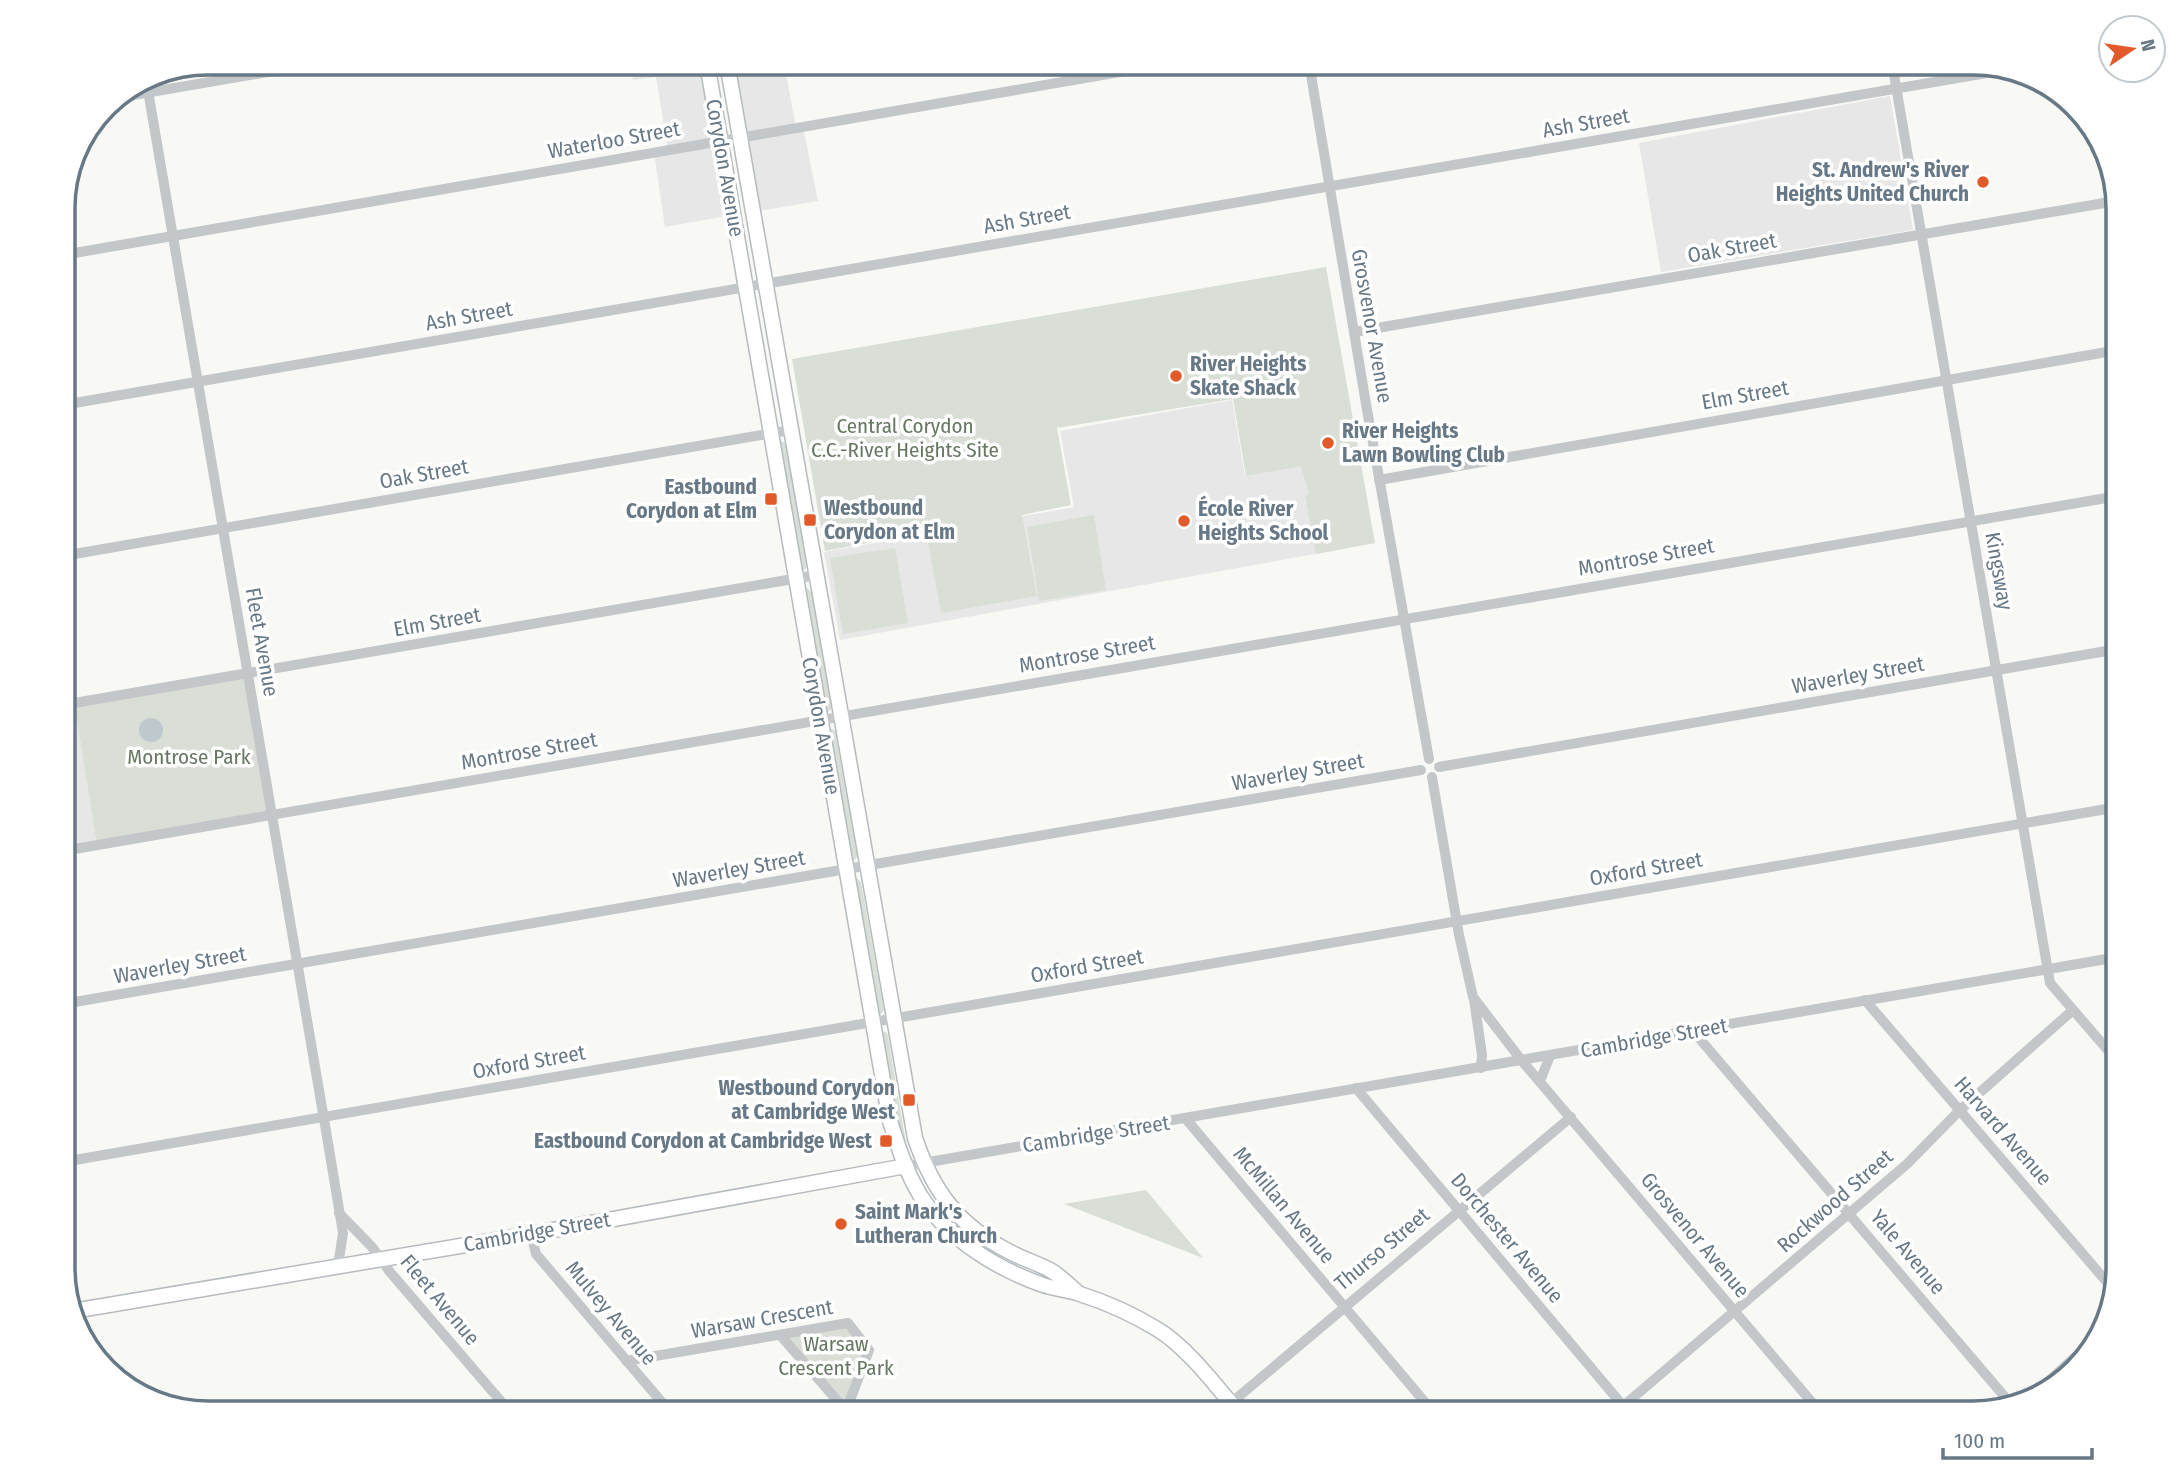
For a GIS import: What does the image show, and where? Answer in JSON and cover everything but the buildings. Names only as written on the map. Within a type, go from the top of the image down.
[{"type":"main road","name":"Corydon Avenue","points":[[709,75],[890,1121],[906,1166],[919,1194],[955,1236],[1001,1267],[1044,1285],[1079,1294],[1159,1330],[1202,1368],[1229,1401]]},
{"type":"main road","name":"Corydon Avenue","points":[[729,75],[911,1122],[923,1164],[947,1203],[967,1224],[1008,1251],[1052,1271],[1079,1294]]},
{"type":"main road","name":"Cambridge Street","points":[[82,1310],[382,1260],[906,1166]]},
{"type":"street","points":[[140,94],[251,75]]},
{"type":"street","name":"Waterloo Street","points":[[76,253],[1103,75]]},
{"type":"street","name":"Grosvenor Avenue","points":[[1311,75],[1429,760]]},
{"type":"street","name":"Kingsway","points":[[1894,75],[2050,983],[2106,1048]]},
{"type":"street","name":"Ash Street","points":[[76,403],[1974,75]]},
{"type":"street","name":"Fleet Avenue","points":[[148,90],[324,1117],[342,1233],[338,1266]]},
{"type":"street","name":"Oak Street","points":[[1354,332],[2106,203]]},
{"type":"street","name":"Elm Street","points":[[1379,480],[2106,352]]},
{"type":"street","name":"Oak Street","points":[[76,554],[790,430]]},
{"type":"street","name":"Montrose Street","points":[[76,849],[2106,498]]},
{"type":"street","name":"Elm Street","points":[[76,703],[816,576]]},
{"type":"street","name":"Waverley Street","points":[[1439,767],[2106,651]]},
{"type":"street","points":[[1429,760],[1437,762],[1439,767],[1437,775],[1432,777],[1424,775],[1421,770],[1422,764],[1429,760]]},
{"type":"street","name":"Waverley Street","points":[[76,1002],[1421,770]]},
{"type":"street","name":"Grosvenor Avenue","points":[[1432,777],[1473,997],[1482,1055],[1481,1068]]},
{"type":"street","name":"Oxford Street","points":[[76,1160],[2106,809]]},
{"type":"street","name":"Cambridge Street","points":[[906,1166],[2106,959]]},
{"type":"street","name":"Grosvenor Avenue","points":[[1473,997],[1522,1061],[1811,1401]]},
{"type":"street","name":"Harvard Avenue","points":[[1865,1000],[2105,1279]]},
{"type":"street","name":"Rockwood Street","points":[[1634,1401],[1907,1164],[1960,1110],[2073,1010]]},
{"type":"street","name":"Yale Avenue","points":[[1693,1031],[2005,1397]]},
{"type":"street","points":[[1540,1081],[1550,1056]]},
{"type":"street","name":"Dorchester Avenue","points":[[1356,1088],[1614,1401]]},
{"type":"street","name":"Thurso Street","points":[[1242,1401],[1344,1306],[1571,1116]]},
{"type":"street","name":"McMillan Avenue","points":[[1186,1119],[1424,1401]]},
{"type":"street","name":"Fleet Avenue","points":[[339,1212],[501,1401]]},
{"type":"street","name":"Mulvey Avenue","points":[[531,1234],[536,1254],[661,1401]]},
{"type":"street","name":"Warsaw Crescent","points":[[626,1361],[848,1323],[869,1350],[851,1401]]},
{"type":"street","points":[[781,1336],[837,1401]]},
{"type":"shaded area","points":[[632,75],[709,75],[733,215],[665,227],[654,153],[668,150],[656,77],[633,80]]},
{"type":"shaded area","points":[[729,75],[786,75],[796,128],[803,127],[818,201],[753,212]]},
{"type":"shaded area","points":[[1890,96],[1913,230],[1661,272],[1639,143]]},
{"type":"shaded area","name":"École River Heights School","points":[[1232,400],[1245,476],[1301,465],[1375,543],[840,640],[824,552],[1074,507],[1060,431]]},
{"type":"shaded area","points":[[76,715],[97,846],[76,849]]},
{"type":"shaded area","points":[[151,718],[162,725],[163,730],[156,741],[151,742],[140,735],[139,730],[146,719]]},
{"type":"green space","name":"Central Corydon C.C.-River Heights Site","points":[[1326,267],[1375,543],[1316,554],[1305,496],[1309,494],[1301,466],[1246,476],[1233,399],[1057,428],[1071,505],[1022,515],[1037,596],[941,613],[926,532],[825,551],[792,359]]},
{"type":"green space","points":[[778,442],[786,444],[807,567],[803,571],[800,570]]},
{"type":"green space","points":[[1094,515],[1106,590],[1039,601],[1027,527]]},
{"type":"green space","points":[[895,548],[908,623],[843,634],[830,558]]},
{"type":"green space","points":[[804,588],[812,593],[832,708],[827,713]]},
{"type":"green space","name":"Montrose Park","points":[[248,674],[272,815],[97,846],[76,703]]},
{"type":"green space","points":[[830,728],[835,731],[858,856],[853,862],[828,730]]},
{"type":"green space","points":[[854,879],[861,882],[884,1010],[880,1015]]},
{"type":"green space","points":[[882,1031],[888,1036],[907,1149],[899,1132],[880,1034]]},
{"type":"green space","points":[[1146,1190],[1203,1258],[1064,1204]]},
{"type":"green space","name":"Warsaw Crescent Park","points":[[848,1323],[869,1350],[850,1401],[837,1401],[781,1336]]},
{"type":"place","name":"St. Andrew's River Heights United Church","points":[[1983,182]]},
{"type":"place","name":"River Heights Skate Shack","points":[[1176,376]]},
{"type":"place","name":"River Heights Lawn Bowling Club","points":[[1328,443]]},
{"type":"place","name":"Eastbound Corydon at Elm","points":[[771,499]]},
{"type":"place","name":"Westbound Corydon at Elm","points":[[810,520]]},
{"type":"place","name":"École River Heights School","points":[[1184,521]]},
{"type":"place","name":"Westbound Corydon at Cambridge West","points":[[909,1100]]},
{"type":"place","name":"Eastbound Corydon at Cambridge West","points":[[886,1141]]},
{"type":"place","name":"Saint Mark's Lutheran Church","points":[[841,1224]]}]
